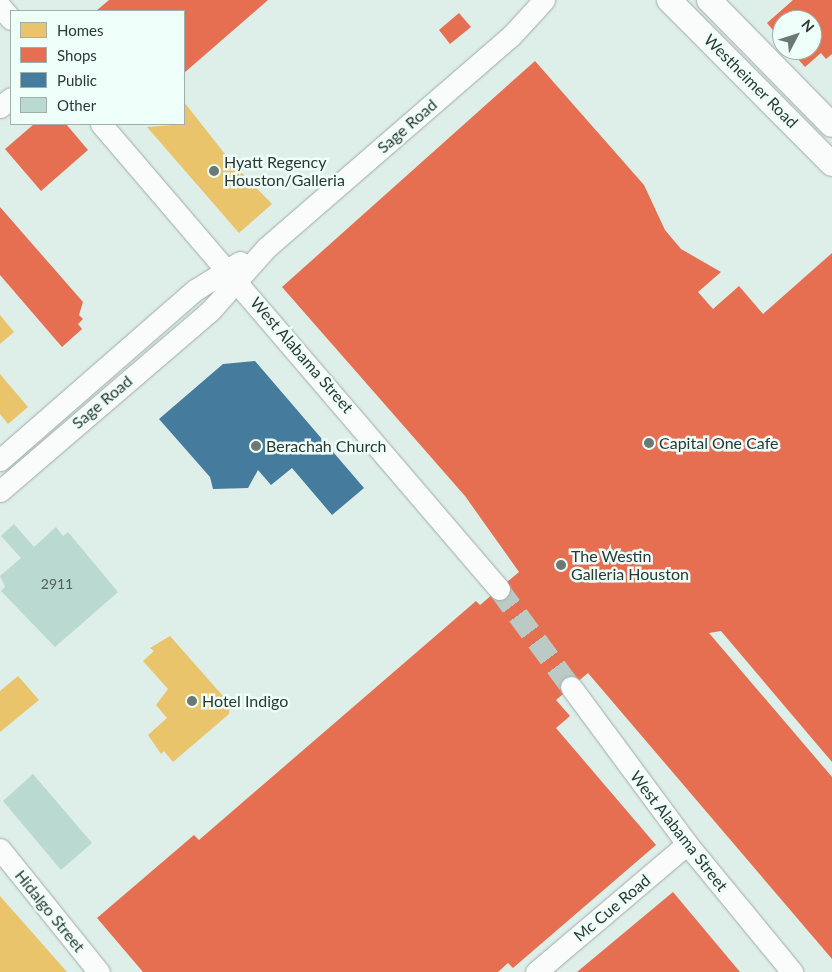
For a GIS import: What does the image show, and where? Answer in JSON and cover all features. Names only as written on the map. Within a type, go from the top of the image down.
[{"type":"main road","name":"Westheimer Road","points":[[669,0],[744,72],[832,164]]},
{"type":"main road","name":"Westheimer Road","points":[[709,0],[832,124]]},
{"type":"main road","points":[[744,72],[789,97],[801,92]]},
{"type":"main road","points":[[792,121],[808,122],[832,142]]},
{"type":"street","name":"Sage Road","points":[[0,460],[196,290],[233,274],[266,248],[511,36],[544,0]]},
{"type":"street","points":[[0,6],[10,18]]},
{"type":"street","points":[[0,108],[10,99]]},
{"type":"street","name":"West Alabama Street","points":[[102,125],[233,274],[499,589]]},
{"type":"street","name":"Sage Road","points":[[0,491],[92,410],[211,310],[233,274]]},
{"type":"street","points":[[79,391],[92,410]]},
{"type":"street","name":"West Alabama Street","points":[[572,687],[687,844],[792,972]]},
{"type":"street","name":"Mc Cue Road","points":[[536,972],[687,844]]},
{"type":"street","name":"Hidalgo Street","points":[[0,850],[99,972]]},
{"type":"building: Homes","name":"Hyatt Regency Houston/Galleria","points":[[185,103],[232,163],[272,204],[239,233],[147,127],[185,125]]},
{"type":"building: Homes","points":[[0,315],[14,332],[0,344]]},
{"type":"building: Homes","points":[[0,374],[28,407],[8,424],[0,414]]},
{"type":"building: Homes","name":"Hotel Indigo","points":[[170,636],[230,704],[229,714],[173,762],[164,751],[161,754],[148,735],[167,718],[156,705],[168,689],[143,661],[154,651],[150,648]]},
{"type":"building: Homes","points":[[18,676],[39,700],[0,732],[0,691]]},
{"type":"building: Homes","points":[[0,896],[67,972],[0,972]]},
{"type":"building: Shops","points":[[109,0],[268,0],[185,72],[185,10],[97,10]]},
{"type":"building: Shops","points":[[793,0],[832,0],[832,54],[826,59],[822,54],[822,10],[782,10]]},
{"type":"building: Shops","points":[[459,13],[471,27],[450,44],[439,30]]},
{"type":"building: Shops","points":[[772,19],[772,29],[767,23]]},
{"type":"building: Shops","points":[[799,60],[813,60],[805,67]]},
{"type":"building: Shops","points":[[535,61],[644,185],[665,230],[681,249],[721,272],[698,292],[713,309],[739,286],[763,314],[832,253],[832,762],[721,631],[709,633],[832,777],[832,959],[588,673],[556,700],[570,716],[556,728],[656,845],[513,968],[508,963],[498,972],[143,972],[97,918],[194,835],[199,840],[476,601],[480,605],[519,572],[465,496],[282,287]]},
{"type":"building: Shops","points":[[33,125],[67,125],[88,150],[41,191],[5,149]]},
{"type":"building: Shops","points":[[0,207],[83,302],[79,315],[83,319],[78,324],[82,329],[62,347],[0,275]]},
{"type":"building: Shops","points":[[673,892],[740,972],[577,972]]},
{"type":"building: Public","name":"Berachah Church","points":[[255,361],[364,488],[332,515],[292,468],[271,485],[258,470],[248,488],[213,489],[210,477],[159,419],[223,364]]},
{"type":"building: Other","points":[[14,524],[34,547],[56,527],[63,536],[68,532],[118,592],[55,647],[1,591],[5,587],[0,576],[21,558],[1,536]]},
{"type":"building: Other","points":[[33,774],[92,843],[61,870],[3,801]]},
{"type":"tunnel","points":[[499,589],[571,687]]},
{"type":"place","name":"Hyatt Regency Houston/Galleria","points":[[214,171]]},
{"type":"place","name":"Capital One Cafe","points":[[649,443]]},
{"type":"place","name":"Berachah Church","points":[[256,446]]},
{"type":"place","name":"The Westin Galleria Houston","points":[[561,565]]},
{"type":"place","name":"Hotel Indigo","points":[[192,701]]}]
